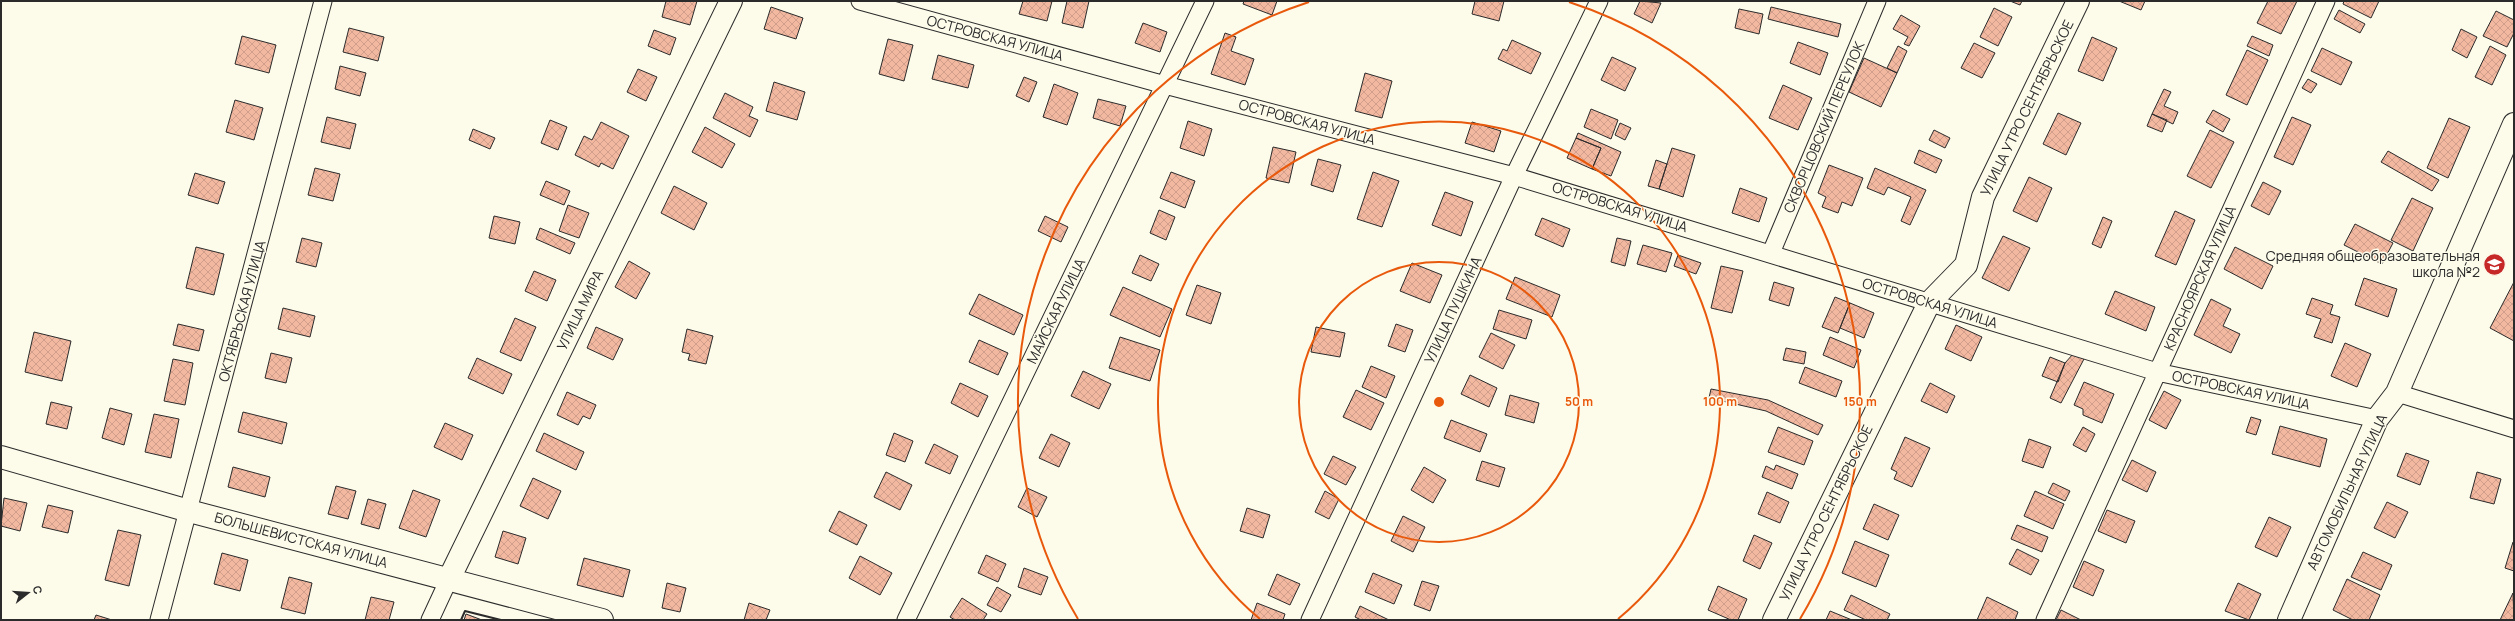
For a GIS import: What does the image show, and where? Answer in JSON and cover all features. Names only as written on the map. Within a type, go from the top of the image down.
[{"type":"street","name":"ОКТЯБРЬСКАЯ УЛИЦА","points":[[160,620],[323,1]]},
{"type":"street","name":"УЛИЦА МИРА","points":[[430,620],[730,1]]},
{"type":"street","name":"ОСТРОВСКАЯ УЛИЦА","points":[[860,1],[1165,85],[1514,176],[1771,253],[1928,303],[2157,372],[2377,419]]},
{"type":"street","name":"МАЙСКАЯ УЛИЦА","points":[[906,620],[1205,1]]},
{"type":"street","name":"УЛИЦА ПУШКИНА","points":[[1310,620],[1514,176],[1600,1]]},
{"type":"street","name":"СКВОРЦОВСКИЙ ПЕРЕУЛОК","points":[[1771,253],[1877,1]]},
{"type":"street","name":"УЛИЦА УТРО СЕНТЯБРЬСКОЕ","points":[[1774,620],[1928,303],[1966,265],[1983,197],[2078,1]]},
{"type":"street","name":"КРАСНОЯРСКАЯ УЛИЦА","points":[[2045,620],[2326,1]]},
{"type":"street","name":"АВТОМОБИЛЬНАЯ УЛИЦА","points":[[2289,620],[2377,419],[2397,393],[2514,124]]},
{"type":"street","points":[[2397,393],[2514,429]]},
{"type":"street","name":"БОЛЬШЕВИСТСКАЯ УЛИЦА","points":[[1,457],[189,511],[602,620]]},
{"type":"building","points":[[666,1],[697,1],[690,25],[662,17]]},
{"type":"building","points":[[1023,1],[1052,1],[1047,21],[1019,14]]},
{"type":"building","points":[[1067,1],[1089,1],[1083,28],[1062,23]]},
{"type":"building","points":[[1244,1],[1277,1],[1272,15],[1243,4]]},
{"type":"building","points":[[1475,1],[1504,1],[1499,21],[1472,14]]},
{"type":"building","points":[[1640,1],[1661,3],[1652,23],[1634,14]]},
{"type":"building","points":[[2010,1],[2022,1],[2020,5]]},
{"type":"building","points":[[2119,1],[2145,1],[2141,10]]},
{"type":"building","points":[[2268,1],[2297,1],[2281,34],[2257,23]]},
{"type":"building","points":[[2344,1],[2379,1],[2371,18],[2343,4]]},
{"type":"building","points":[[771,7],[803,18],[796,39],[764,29]]},
{"type":"building","points":[[1771,7],[1841,24],[1838,37],[1768,19]]},
{"type":"building","points":[[1994,8],[2012,17],[1998,46],[1980,37]]},
{"type":"building","points":[[1739,9],[1763,14],[1759,34],[1735,28]]},
{"type":"building","points":[[2339,10],[2365,24],[2360,33],[2334,19]]},
{"type":"building","points":[[2496,11],[2514,20],[2514,33],[2507,47],[2483,36]]},
{"type":"building","points":[[1901,15],[1920,26],[1909,46],[1904,44],[1908,37],[1893,29]]},
{"type":"building","points":[[1143,23],[1167,32],[1160,52],[1135,43]]},
{"type":"building","points":[[349,28],[384,37],[378,61],[343,52]]},
{"type":"building","points":[[2461,29],[2477,37],[2467,58],[2452,50]]},
{"type":"building","points":[[654,30],[676,38],[670,55],[648,46]]},
{"type":"building","points":[[1225,33],[1236,37],[1231,51],[1254,59],[1245,85],[1211,74]]},
{"type":"building","points":[[242,36],[276,45],[269,73],[235,64]]},
{"type":"building","points":[[2252,36],[2273,45],[2269,56],[2247,46]]},
{"type":"building","points":[[2092,37],[2117,48],[2103,81],[2078,71]]},
{"type":"building","points":[[888,39],[913,45],[904,81],[879,74]]},
{"type":"building","points":[[1512,40],[1541,53],[1531,74],[1498,59],[1503,49],[1507,51]]},
{"type":"building","points":[[1798,42],[1828,53],[1820,75],[1790,63]]},
{"type":"building","points":[[1974,43],[1995,53],[1982,78],[1961,68]]},
{"type":"building","points":[[1898,46],[1907,51],[1897,73],[1887,68]]},
{"type":"building","points":[[2490,46],[2506,55],[2492,85],[2475,77]]},
{"type":"building","points":[[2322,48],[2352,62],[2341,85],[2311,71]]},
{"type":"building","points":[[2247,50],[2268,60],[2247,105],[2226,95]]},
{"type":"building","points":[[938,55],[974,65],[968,88],[932,79]]},
{"type":"building","points":[[1612,57],[1636,68],[1625,91],[1601,80]]},
{"type":"building","points":[[1864,58],[1897,73],[1881,107],[1849,92]]},
{"type":"building","points":[[340,66],[366,73],[360,96],[335,89]]},
{"type":"building","points":[[638,69],[657,77],[646,101],[627,92]]},
{"type":"building","points":[[1365,73],[1392,81],[1382,118],[1355,111]]},
{"type":"building","points":[[1024,77],[1037,82],[1029,102],[1016,96]]},
{"type":"building","points":[[2308,79],[2317,84],[2311,93],[2302,88]]},
{"type":"building","points":[[774,82],[805,92],[797,120],[766,111]]},
{"type":"building","points":[[1054,84],[1078,93],[1067,125],[1043,117]]},
{"type":"building","points":[[1783,85],[1812,98],[1798,130],[1769,118]]},
{"type":"building","points":[[2164,89],[2171,92],[2164,106],[2178,112],[2173,124],[2152,114]]},
{"type":"building","points":[[725,93],[753,107],[749,116],[758,120],[750,137],[713,118]]},
{"type":"building","points":[[1098,99],[1126,106],[1120,126],[1093,118]]},
{"type":"building","points":[[235,100],[263,108],[254,140],[226,132]]},
{"type":"building","points":[[1591,109],[1618,120],[1611,139],[1584,127]]},
{"type":"building","points":[[2213,110],[2230,119],[2223,132],[2206,122]]},
{"type":"building","points":[[2058,113],[2081,123],[2066,155],[2043,144]]},
{"type":"building","points":[[2152,114],[2167,120],[2162,132],[2147,126]]},
{"type":"building","points":[[327,117],[356,124],[350,149],[321,142]]},
{"type":"building","points":[[2292,117],[2311,125],[2293,165],[2274,157]]},
{"type":"building","points":[[2449,118],[2470,127],[2448,178],[2427,168]]},
{"type":"building","points":[[550,120],[567,127],[558,150],[541,143]]},
{"type":"building","points":[[1188,121],[1212,129],[1204,156],[1180,148]]},
{"type":"building","points":[[601,122],[629,136],[613,169],[601,163],[599,167],[575,155],[584,136],[592,140]]},
{"type":"building","points":[[1472,122],[1501,131],[1494,152],[1465,143]]},
{"type":"building","points":[[1620,123],[1631,128],[1625,140],[1615,135]]},
{"type":"building","points":[[705,127],[735,144],[722,168],[692,152]]},
{"type":"building","points":[[473,129],[495,138],[490,149],[469,140]]},
{"type":"building","points":[[1934,130],[1950,138],[1945,148],[1929,140]]},
{"type":"building","points":[[2210,130],[2234,142],[2211,188],[2187,176]]},
{"type":"building","points":[[1578,133],[1621,152],[1611,176],[1592,169],[1601,148],[1576,138]]},
{"type":"building","points":[[1576,138],[1601,148],[1592,169],[1567,158]]},
{"type":"building","points":[[1273,147],[1296,152],[1289,183],[1266,178]]},
{"type":"building","points":[[1672,148],[1695,155],[1683,197],[1659,189]]},
{"type":"building","points":[[1919,150],[1942,160],[1936,173],[1914,163]]},
{"type":"building","points":[[2388,151],[2439,180],[2432,191],[2381,162]]},
{"type":"building","points":[[1318,159],[1341,165],[1333,192],[1311,185]]},
{"type":"building","points":[[1656,160],[1667,164],[1659,189],[1648,186]]},
{"type":"building","points":[[1829,165],[1863,178],[1852,206],[1842,202],[1838,213],[1822,207],[1826,197],[1818,193]]},
{"type":"building","points":[[315,168],[340,174],[333,201],[308,195]]},
{"type":"building","points":[[1875,168],[1926,190],[1910,225],[1901,221],[1911,197],[1888,187],[1884,195],[1867,188]]},
{"type":"building","points":[[1171,172],[1195,181],[1185,208],[1160,198]]},
{"type":"building","points":[[1373,172],[1399,181],[1382,227],[1357,219]]},
{"type":"building","points":[[195,173],[225,182],[218,204],[188,195]]},
{"type":"building","points":[[2029,177],[2052,188],[2037,222],[2013,211]]},
{"type":"building","points":[[546,181],[570,191],[564,205],[540,195]]},
{"type":"building","points":[[2263,182],[2281,191],[2269,215],[2251,206]]},
{"type":"building","points":[[674,186],[707,203],[694,230],[661,213]]},
{"type":"building","points":[[1740,188],[1767,198],[1759,222],[1732,213]]},
{"type":"building","points":[[1445,192],[1473,202],[1461,236],[1432,225]]},
{"type":"building","points":[[2412,198],[2433,208],[2413,251],[2391,240]]},
{"type":"building","points":[[568,205],[589,213],[579,238],[559,231]]},
{"type":"building","points":[[1159,210],[1175,217],[1166,240],[1150,233]]},
{"type":"building","points":[[2175,211],[2195,220],[2176,265],[2155,256]]},
{"type":"building","points":[[494,216],[520,222],[515,244],[489,238]]},
{"type":"building","points":[[1045,216],[1068,227],[1061,242],[1038,231]]},
{"type":"building","points":[[2103,217],[2112,221],[2101,248],[2092,244]]},
{"type":"building","points":[[1542,218],[1570,229],[1563,247],[1535,235]]},
{"type":"building","points":[[2355,224],[2393,243],[2382,264],[2344,245]]},
{"type":"building","points":[[540,228],[575,243],[570,254],[536,239]]},
{"type":"building","points":[[2003,236],[2030,248],[2009,291],[1982,278]]},
{"type":"building","points":[[302,238],[322,243],[316,267],[296,262]]},
{"type":"building","points":[[1617,238],[1631,241],[1625,266],[1611,262]]},
{"type":"building","points":[[1643,245],[1672,253],[1666,272],[1637,264]]},
{"type":"building","points":[[196,247],[224,254],[214,295],[186,288]]},
{"type":"building","points":[[2235,247],[2273,266],[2262,289],[2224,269]]},
{"type":"building","points":[[1140,255],[1159,264],[1151,281],[1132,273]]},
{"type":"building","points":[[1678,255],[1701,263],[1696,274],[1674,266]]},
{"type":"building","points":[[629,261],[650,273],[636,299],[615,287]]},
{"type":"building","points":[[1412,263],[1442,275],[1430,303],[1400,291]]},
{"type":"building","points":[[1721,266],[1743,271],[1732,313],[1711,308]]},
{"type":"building","points":[[534,271],[556,280],[547,301],[525,291]]},
{"type":"building","points":[[1515,277],[1560,295],[1552,317],[1506,299]]},
{"type":"building","points":[[2364,278],[2397,289],[2388,317],[2355,305]]},
{"type":"building","points":[[1774,282],[1794,288],[1789,306],[1769,300]]},
{"type":"building","points":[[2514,282],[2514,341],[2490,328]]},
{"type":"building","points":[[1197,285],[1221,293],[1211,324],[1186,315]]},
{"type":"building","points":[[1123,287],[1172,309],[1160,337],[1110,315]]},
{"type":"building","points":[[2115,291],[2155,307],[2146,331],[2105,314]]},
{"type":"building","points":[[979,294],[1023,315],[1014,335],[969,314]]},
{"type":"building","points":[[1835,297],[1850,303],[1838,333],[1822,327]]},
{"type":"building","points":[[2312,298],[2333,305],[2330,314],[2340,317],[2332,343],[2314,337],[2321,319],[2306,314]]},
{"type":"building","points":[[2211,299],[2231,309],[2223,326],[2240,334],[2231,353],[2194,335]]},
{"type":"building","points":[[1850,303],[1874,313],[1864,338],[1840,328]]},
{"type":"building","points":[[283,308],[315,316],[310,337],[278,329]]},
{"type":"building","points":[[1499,310],[1532,320],[1526,339],[1493,329]]},
{"type":"building","points":[[515,318],[536,327],[521,361],[500,352]]},
{"type":"building","points":[[178,324],[204,330],[199,351],[173,345]]},
{"type":"building","points":[[1396,324],[1413,330],[1405,352],[1388,346]]},
{"type":"building","points":[[1956,325],[1982,337],[1971,361],[1945,349]]},
{"type":"building","points":[[596,327],[623,339],[613,360],[587,348]]},
{"type":"building","points":[[1316,327],[1345,333],[1340,357],[1311,352]]},
{"type":"building","points":[[687,329],[713,336],[706,364],[688,360],[690,354],[682,352]]},
{"type":"building","points":[[34,332],[71,341],[62,381],[25,372]]},
{"type":"building","points":[[1491,333],[1515,345],[1503,369],[1479,357]]},
{"type":"building","points":[[1120,337],[1160,350],[1150,381],[1109,368]]},
{"type":"building","points":[[1830,337],[1861,350],[1854,368],[1823,355]]},
{"type":"building","points":[[979,340],[1008,353],[998,375],[969,362]]},
{"type":"building","points":[[2345,343],[2371,354],[2357,387],[2331,376]]},
{"type":"building","points":[[1786,348],[1806,352],[1804,364],[1783,360]]},
{"type":"building","points":[[271,353],[292,358],[286,383],[265,378]]},
{"type":"building","points":[[2073,354],[2084,359],[2061,403],[2050,398],[2065,363]]},
{"type":"building","points":[[2050,357],[2065,363],[2058,382],[2042,376]]},
{"type":"building","points":[[477,358],[512,374],[503,394],[468,378]]},
{"type":"building","points":[[173,359],[193,363],[185,405],[164,401]]},
{"type":"building","points":[[1371,366],[1395,376],[1386,398],[1362,387]]},
{"type":"building","points":[[1805,367],[1842,381],[1836,397],[1799,383]]},
{"type":"building","points":[[1083,371],[1111,384],[1099,409],[1071,396]]},
{"type":"building","points":[[1470,375],[1497,388],[1489,407],[1461,394]]},
{"type":"building","points":[[2084,382],[2114,394],[2102,423],[2083,415],[2083,409],[2074,405]]},
{"type":"building","points":[[960,383],[988,396],[978,417],[951,403]]},
{"type":"building","points":[[1930,383],[1955,396],[1947,413],[1921,401]]},
{"type":"building","points":[[1711,389],[1768,400],[1823,425],[1818,435],[1766,411],[1709,398]]},
{"type":"building","points":[[1356,390],[1384,403],[1371,430],[1343,417]]},
{"type":"building","points":[[2164,391],[2181,400],[2166,429],[2149,420]]},
{"type":"building","points":[[567,392],[596,405],[590,419],[583,416],[578,425],[557,415]]},
{"type":"building","points":[[1510,395],[1539,403],[1534,423],[1505,415]]},
{"type":"building","points":[[51,402],[72,407],[67,429],[46,424]]},
{"type":"building","points":[[110,408],[132,414],[124,445],[102,438]]},
{"type":"building","points":[[243,412],[287,423],[282,444],[238,432]]},
{"type":"building","points":[[154,414],[179,419],[171,458],[145,452]]},
{"type":"building","points":[[2251,417],[2261,420],[2256,435],[2246,432]]},
{"type":"building","points":[[1451,420],[1487,434],[1480,452],[1444,438]]},
{"type":"building","points":[[445,423],[473,435],[462,460],[434,447]]},
{"type":"building","points":[[2280,426],[2327,439],[2320,467],[2272,454]]},
{"type":"building","points":[[1778,427],[1813,441],[1804,465],[1768,452]]},
{"type":"building","points":[[2083,427],[2095,434],[2086,452],[2073,445]]},
{"type":"building","points":[[544,433],[584,452],[576,470],[536,451]]},
{"type":"building","points":[[894,433],[913,441],[905,462],[886,455]]},
{"type":"building","points":[[1051,434],[1070,443],[1059,467],[1039,458]]},
{"type":"building","points":[[1905,437],[1930,448],[1912,487],[1894,479],[1897,472],[1891,469]]},
{"type":"building","points":[[2029,439],[2051,447],[2043,468],[2022,461]]},
{"type":"building","points":[[934,444],[958,456],[950,474],[925,463]]},
{"type":"building","points":[[2406,453],[2429,461],[2420,485],[2397,476]]},
{"type":"building","points":[[1333,456],[1356,467],[1346,485],[1324,474]]},
{"type":"building","points":[[2132,460],[2156,472],[2147,492],[2122,480]]},
{"type":"building","points":[[1482,461],[1505,468],[1499,487],[1476,480]]},
{"type":"building","points":[[1776,465],[1798,474],[1792,489],[1762,477],[1766,466],[1774,470]]},
{"type":"building","points":[[233,467],[270,477],[265,497],[228,487]]},
{"type":"building","points":[[1424,467],[1446,480],[1433,503],[1411,490]]},
{"type":"building","points":[[886,472],[912,485],[900,510],[874,497]]},
{"type":"building","points":[[2477,472],[2501,479],[2494,504],[2470,498]]},
{"type":"building","points":[[533,478],[561,491],[548,519],[520,506]]},
{"type":"building","points":[[2053,483],[2070,491],[2065,501],[2048,493]]},
{"type":"building","points":[[336,486],[356,491],[348,519],[328,514]]},
{"type":"building","points":[[1027,488],[1047,497],[1037,517],[1018,507]]},
{"type":"building","points":[[413,490],[440,500],[426,537],[399,528]]},
{"type":"building","points":[[1325,491],[1339,499],[1329,519],[1315,512]]},
{"type":"building","points":[[2035,491],[2064,504],[2053,529],[2024,516]]},
{"type":"building","points":[[1767,492],[1789,502],[1780,523],[1758,514]]},
{"type":"building","points":[[4,498],[27,503],[20,531],[1,526]]},
{"type":"building","points":[[368,499],[386,504],[379,529],[361,524]]},
{"type":"building","points":[[2387,502],[2408,512],[2395,538],[2374,528]]},
{"type":"building","points":[[1874,504],[1899,515],[1888,540],[1863,529]]},
{"type":"building","points":[[48,505],[73,511],[68,533],[42,527]]},
{"type":"building","points":[[1247,508],[1270,515],[1263,538],[1240,531]]},
{"type":"building","points":[[2107,510],[2135,521],[2126,543],[2098,531]]},
{"type":"building","points":[[839,511],[867,525],[857,545],[829,531]]},
{"type":"building","points":[[1403,516],[1425,527],[1413,552],[1391,541]]},
{"type":"building","points":[[2269,517],[2291,527],[2277,557],[2255,547]]},
{"type":"building","points":[[2017,525],[2048,537],[2042,552],[2011,539]]},
{"type":"building","points":[[118,530],[141,535],[129,586],[105,580]]},
{"type":"building","points":[[503,531],[526,538],[518,564],[495,557]]},
{"type":"building","points":[[1754,535],[1772,543],[1760,569],[1743,561]]},
{"type":"building","points":[[1855,541],[1889,555],[1876,587],[1842,573]]},
{"type":"building","points":[[2514,542],[2514,571],[2505,568]]},
{"type":"building","points":[[2017,549],[2039,560],[2031,575],[2009,564]]},
{"type":"building","points":[[2363,552],[2392,565],[2381,590],[2351,577]]},
{"type":"building","points":[[222,553],[248,560],[240,591],[214,584]]},
{"type":"building","points":[[986,555],[1006,564],[998,582],[978,573]]},
{"type":"building","points":[[860,556],[892,573],[880,595],[849,578]]},
{"type":"building","points":[[584,558],[630,570],[623,597],[577,585]]},
{"type":"building","points":[[2084,561],[2104,570],[2093,596],[2073,587]]},
{"type":"building","points":[[1024,568],[1048,577],[1041,595],[1018,587]]},
{"type":"building","points":[[1373,573],[1402,585],[1394,604],[1365,592]]},
{"type":"building","points":[[1277,574],[1300,584],[1290,605],[1268,595]]},
{"type":"building","points":[[289,577],[312,583],[305,614],[281,608]]},
{"type":"building","points":[[2347,579],[2380,595],[2369,620],[2353,620],[2333,610]]},
{"type":"building","points":[[1422,581],[1439,586],[1430,611],[1414,605]]},
{"type":"building","points":[[667,583],[686,588],[680,612],[662,608]]},
{"type":"building","points":[[2238,583],[2261,594],[2249,620],[2225,611]]},
{"type":"building","points":[[1718,586],[1747,599],[1738,620],[1731,620],[1708,610]]},
{"type":"building","points":[[997,587],[1011,595],[1001,612],[987,605]]},
{"type":"building","points":[[2513,593],[2514,620],[2500,620]]},
{"type":"building","points":[[1851,595],[1890,614],[1887,620],[1866,620],[1844,610]]},
{"type":"building","points":[[371,597],[394,602],[389,620],[365,620]]},
{"type":"building","points":[[1987,597],[2018,612],[2015,620],[1977,620]]},
{"type":"building","points":[[962,598],[987,614],[983,620],[955,620],[950,617]]},
{"type":"building","points":[[749,603],[770,610],[766,620],[744,620]]},
{"type":"building","points":[[1257,603],[1285,614],[1283,620],[1251,620]]},
{"type":"building","points":[[1360,606],[1389,620],[1361,620],[1355,617]]},
{"type":"building","points":[[2061,610],[2081,620],[2056,620]]},
{"type":"building","points":[[1830,611],[1852,620],[1826,620]]},
{"type":"building","points":[[466,614],[482,620],[464,620]]},
{"type":"building","points":[[96,615],[112,620],[94,620]]},
{"type":"wall","points":[[461,620],[465,611],[501,620]]},
{"type":"place","name":"Средняя общеобразовательная школа №2","points":[[2495,264]]}]
